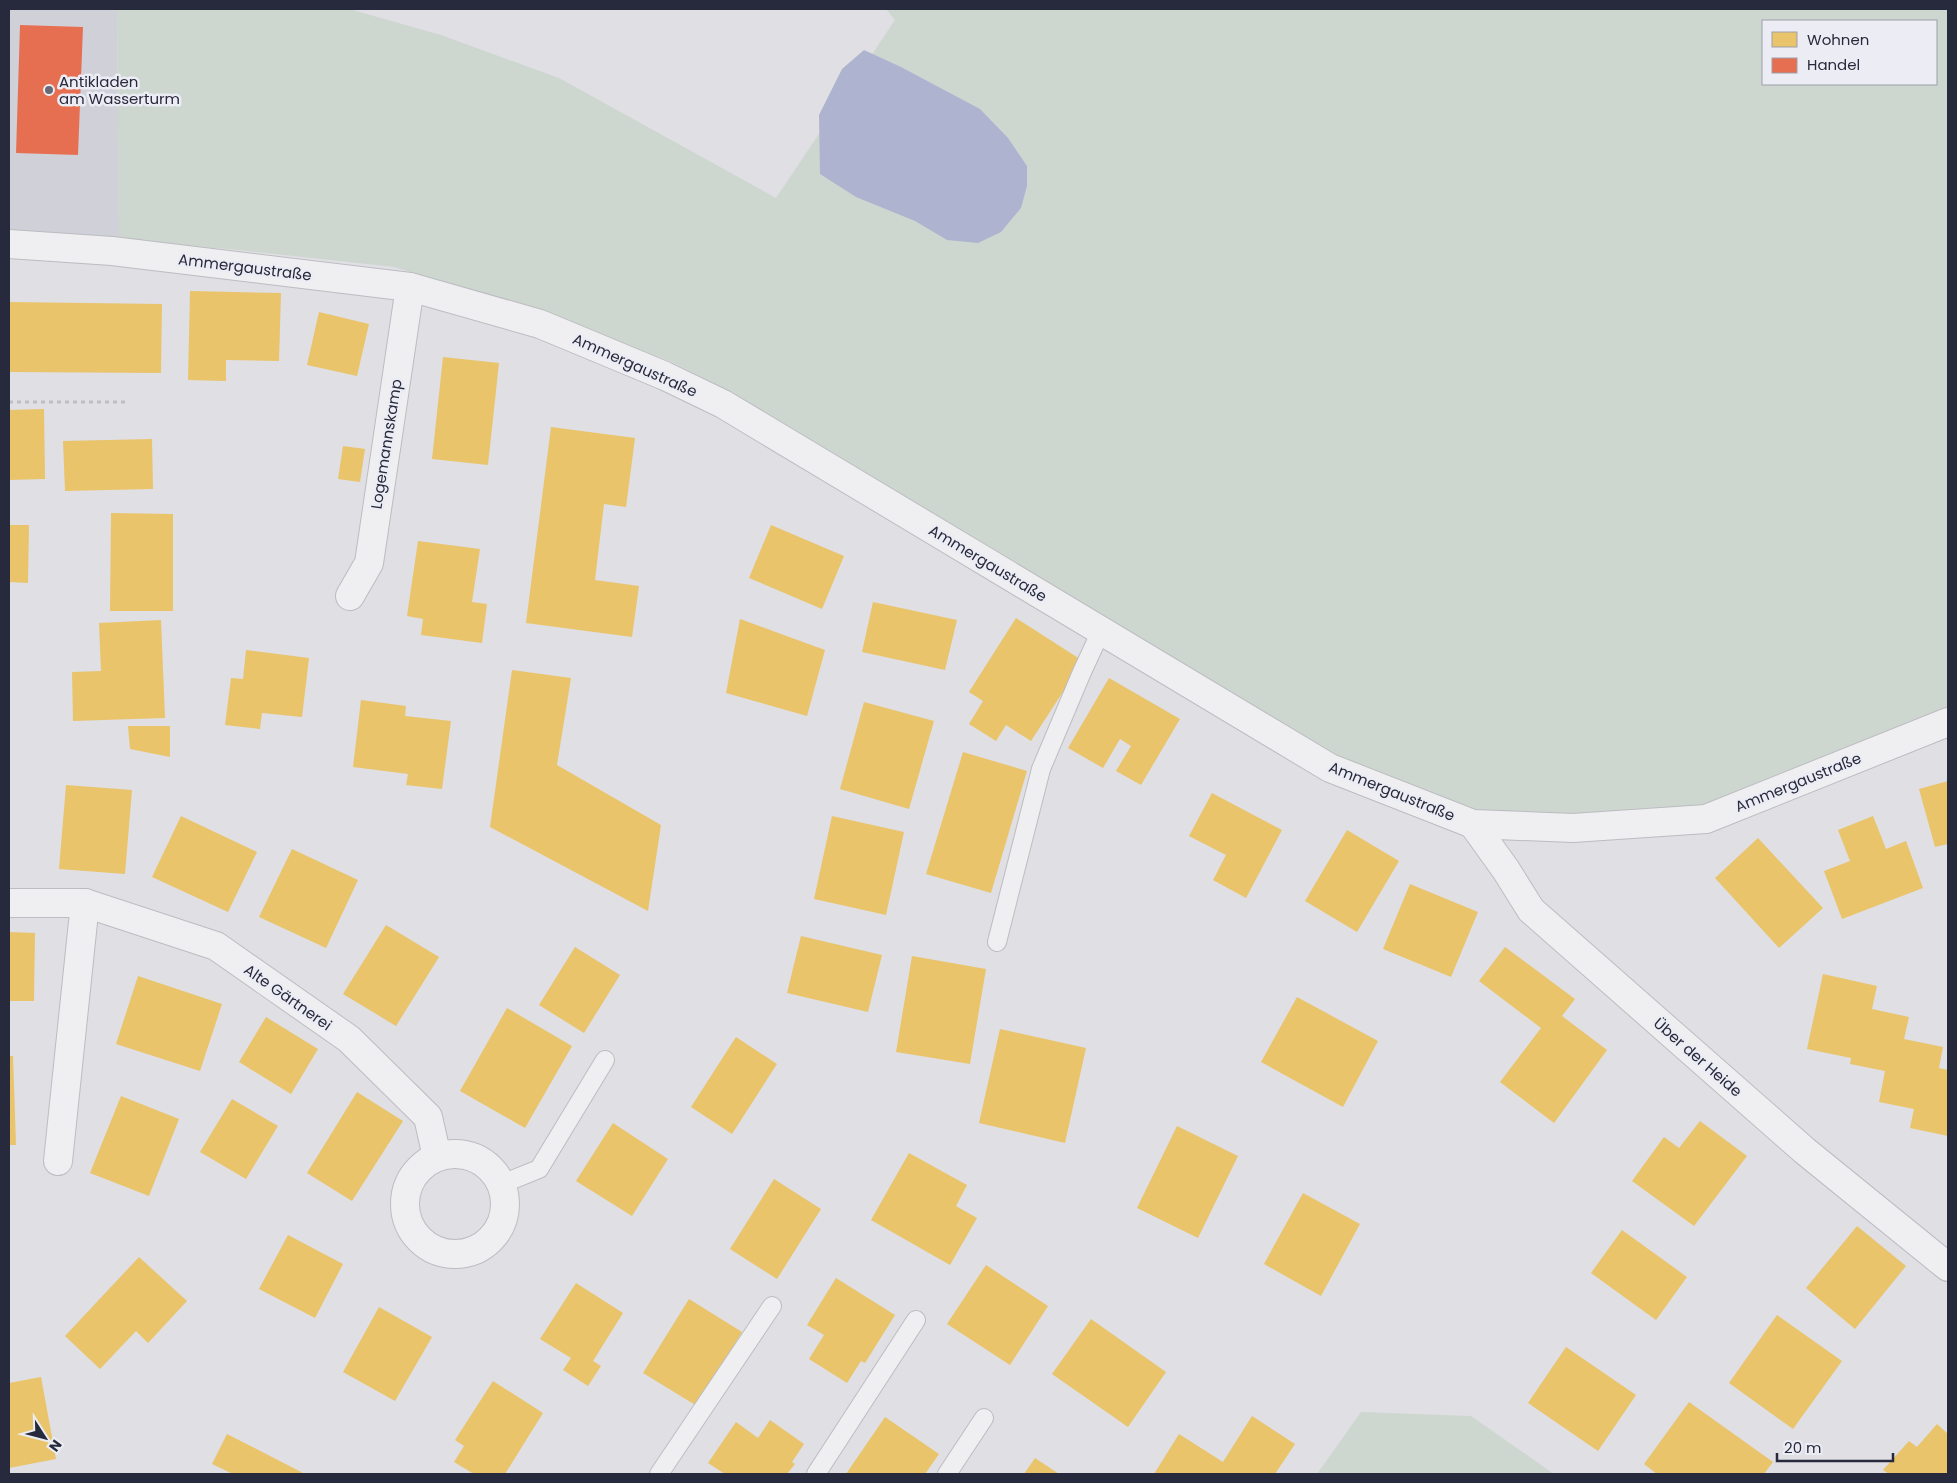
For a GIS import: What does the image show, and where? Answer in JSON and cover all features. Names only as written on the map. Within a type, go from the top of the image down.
[{"type":"street","name":"Ammergaustraße","points":[[9,244],[112,251],[410,287],[540,324],[665,376],[714,400],[1330,768],[1473,824],[1573,828],[1706,819],[1948,722]]},
{"type":"street","name":"Logemannskamp","points":[[350,596],[369,564],[410,287]]},
{"type":"street","name":"Über der Heide","points":[[1473,824],[1506,870],[1530,910],[1805,1150],[1948,1267]]},
{"type":"street","name":"Alte Gärtnerei","points":[[9,903],[85,903],[216,946],[348,1040],[428,1117],[438,1157]]},
{"type":"street","points":[[58,1162],[85,903]]},
{"type":"street","points":[[454,1153],[471,1156],[489,1166],[502,1184],[506,1206],[502,1224],[490,1241],[475,1251],[452,1255],[428,1247],[413,1232],[406,1216],[406,1194],[412,1177],[424,1164],[438,1157],[454,1153]]},
{"type":"lane","points":[[997,942],[1041,769],[1101,631]]},
{"type":"lane","points":[[502,1184],[539,1168],[606,1060]]},
{"type":"lane","points":[[659,1474],[772,1306]]},
{"type":"lane","points":[[816,1474],[916,1320]]},
{"type":"lane","points":[[947,1474],[984,1418]]},
{"type":"path","points":[[9,402],[127,402]]},
{"type":"shaded area","points":[[9,9],[117,9],[119,242],[9,233]]},
{"type":"shaded area","points":[[117,9],[349,9],[441,35],[559,78],[776,198],[895,20],[886,9],[1948,9],[1948,709],[1703,807],[1566,817],[1473,811],[1335,759],[731,392],[672,362],[547,314],[394,267],[229,249],[119,242]]},
{"type":"shaded area","points":[[1361,1412],[1471,1416],[1554,1474],[1317,1474]]},
{"type":"water","points":[[864,50],[901,67],[980,109],[1008,138],[1027,166],[1027,186],[1021,208],[1001,232],[978,243],[947,240],[915,221],[856,197],[820,174],[819,115],[842,69]]},
{"type":"building: Wohnen","points":[[190,291],[281,293],[279,361],[226,360],[226,381],[188,380]]},
{"type":"building: Wohnen","points":[[9,302],[162,304],[161,373],[9,372]]},
{"type":"building: Wohnen","points":[[319,312],[369,324],[357,376],[307,365]]},
{"type":"building: Wohnen","points":[[443,357],[499,363],[488,465],[432,459]]},
{"type":"building: Wohnen","points":[[44,409],[45,479],[9,480],[9,410]]},
{"type":"building: Wohnen","points":[[551,427],[635,438],[626,507],[604,504],[595,580],[639,586],[632,637],[526,623]]},
{"type":"building: Wohnen","points":[[152,439],[153,489],[65,491],[63,441]]},
{"type":"building: Wohnen","points":[[343,446],[365,449],[360,482],[338,479]]},
{"type":"building: Wohnen","points":[[111,513],[173,514],[173,611],[110,611]]},
{"type":"building: Wohnen","points":[[9,525],[29,525],[28,583],[9,582]]},
{"type":"building: Wohnen","points":[[771,525],[844,556],[822,609],[749,578]]},
{"type":"building: Wohnen","points":[[418,541],[480,549],[472,602],[487,604],[482,643],[421,635],[423,619],[407,616]]},
{"type":"building: Wohnen","points":[[873,602],[957,620],[945,670],[862,652]]},
{"type":"building: Wohnen","points":[[1016,618],[1083,661],[1031,741],[1006,725],[996,741],[969,724],[983,701],[969,692]]},
{"type":"building: Wohnen","points":[[740,619],[825,650],[807,716],[726,693]]},
{"type":"building: Wohnen","points":[[161,620],[165,718],[73,721],[72,672],[101,671],[99,623]]},
{"type":"building: Wohnen","points":[[246,650],[309,658],[302,717],[262,713],[260,729],[225,725],[231,678],[243,679]]},
{"type":"building: Wohnen","points":[[512,670],[571,678],[557,765],[661,825],[648,911],[490,827]]},
{"type":"building: Wohnen","points":[[1109,678],[1180,719],[1141,785],[1116,771],[1131,746],[1120,739],[1103,768],[1068,748]]},
{"type":"building: Wohnen","points":[[361,700],[406,706],[405,716],[451,721],[442,789],[406,785],[408,774],[353,767]]},
{"type":"building: Wohnen","points":[[864,702],[934,721],[909,809],[840,789]]},
{"type":"building: Wohnen","points":[[128,726],[170,726],[170,757],[130,749]]},
{"type":"building: Wohnen","points":[[963,752],[1027,771],[991,893],[926,874]]},
{"type":"building: Wohnen","points":[[1948,781],[1948,844],[1935,847],[1919,789]]},
{"type":"building: Wohnen","points":[[66,785],[132,790],[125,874],[59,869]]},
{"type":"building: Wohnen","points":[[1212,793],[1282,830],[1246,898],[1213,880],[1226,855],[1189,836]]},
{"type":"building: Wohnen","points":[[181,816],[257,852],[228,912],[152,877]]},
{"type":"building: Wohnen","points":[[832,816],[904,832],[886,915],[814,899]]},
{"type":"building: Wohnen","points":[[1873,816],[1886,849],[1906,841],[1923,888],[1842,919],[1824,871],[1850,861],[1838,830]]},
{"type":"building: Wohnen","points":[[1347,830],[1399,861],[1357,932],[1305,901]]},
{"type":"building: Wohnen","points":[[1758,838],[1823,908],[1779,948],[1715,878]]},
{"type":"building: Wohnen","points":[[292,849],[358,880],[326,948],[259,917]]},
{"type":"building: Wohnen","points":[[1410,884],[1478,912],[1451,977],[1383,949]]},
{"type":"building: Wohnen","points":[[386,925],[439,957],[396,1026],[343,994]]},
{"type":"building: Wohnen","points":[[9,932],[35,933],[34,1001],[9,1001]]},
{"type":"building: Wohnen","points":[[801,936],[882,955],[868,1012],[787,993]]},
{"type":"building: Wohnen","points":[[575,947],[620,975],[584,1033],[539,1005]]},
{"type":"building: Wohnen","points":[[1505,947],[1575,999],[1562,1016],[1607,1050],[1554,1123],[1500,1082],[1541,1028],[1479,981]]},
{"type":"building: Wohnen","points":[[912,956],[986,969],[970,1064],[896,1052]]},
{"type":"building: Wohnen","points":[[1823,974],[1877,986],[1872,1009],[1909,1017],[1904,1039],[1943,1047],[1939,1068],[1948,1070],[1948,1136],[1910,1128],[1914,1109],[1879,1102],[1885,1071],[1850,1064],[1851,1058],[1807,1049]]},
{"type":"building: Wohnen","points":[[138,976],[222,1004],[200,1071],[116,1044]]},
{"type":"building: Wohnen","points":[[1297,997],[1378,1041],[1343,1107],[1261,1062]]},
{"type":"building: Wohnen","points":[[507,1008],[572,1046],[525,1128],[460,1091]]},
{"type":"building: Wohnen","points":[[266,1017],[318,1049],[291,1094],[239,1062]]},
{"type":"building: Wohnen","points":[[1000,1029],[1086,1048],[1065,1143],[979,1123]]},
{"type":"building: Wohnen","points":[[736,1037],[777,1064],[732,1134],[691,1107]]},
{"type":"building: Wohnen","points":[[9,1056],[13,1056],[16,1145],[9,1145]]},
{"type":"building: Wohnen","points":[[357,1092],[403,1121],[352,1201],[307,1173]]},
{"type":"building: Wohnen","points":[[121,1096],[179,1119],[149,1196],[90,1173]]},
{"type":"building: Wohnen","points":[[232,1099],[278,1126],[246,1179],[200,1152]]},
{"type":"building: Wohnen","points":[[1700,1121],[1747,1156],[1694,1226],[1632,1181],[1664,1137],[1679,1148]]},
{"type":"building: Wohnen","points":[[613,1123],[668,1159],[632,1216],[576,1181]]},
{"type":"building: Wohnen","points":[[1177,1126],[1238,1156],[1198,1238],[1137,1208]]},
{"type":"building: Wohnen","points":[[909,1153],[967,1185],[956,1206],[977,1218],[950,1265],[871,1220]]},
{"type":"building: Wohnen","points":[[774,1179],[821,1209],[777,1279],[730,1249]]},
{"type":"building: Wohnen","points":[[1303,1193],[1360,1224],[1321,1296],[1264,1264]]},
{"type":"building: Wohnen","points":[[1857,1226],[1906,1266],[1855,1329],[1806,1288]]},
{"type":"building: Wohnen","points":[[1622,1230],[1687,1277],[1656,1320],[1591,1273]]},
{"type":"building: Wohnen","points":[[288,1235],[343,1264],[315,1318],[259,1289]]},
{"type":"building: Wohnen","points":[[139,1257],[187,1301],[148,1343],[136,1331],[100,1369],[65,1336]]},
{"type":"building: Wohnen","points":[[986,1265],[1048,1306],[1010,1365],[947,1324]]},
{"type":"building: Wohnen","points":[[836,1278],[895,1315],[865,1363],[861,1361],[847,1383],[809,1359],[824,1335],[807,1325]]},
{"type":"building: Wohnen","points":[[576,1283],[623,1313],[593,1361],[601,1366],[588,1386],[563,1370],[571,1358],[540,1339]]},
{"type":"building: Wohnen","points":[[689,1299],[742,1332],[697,1406],[643,1373]]},
{"type":"building: Wohnen","points":[[379,1307],[432,1337],[395,1401],[343,1372]]},
{"type":"building: Wohnen","points":[[1777,1315],[1842,1361],[1793,1429],[1729,1383]]},
{"type":"building: Wohnen","points":[[1091,1319],[1166,1372],[1128,1427],[1052,1374]]},
{"type":"building: Wohnen","points":[[1566,1347],[1636,1395],[1598,1451],[1528,1403]]},
{"type":"building: Wohnen","points":[[41,1377],[56,1459],[9,1468],[9,1383]]},
{"type":"building: Wohnen","points":[[493,1381],[543,1413],[505,1474],[474,1474],[454,1462],[464,1446],[455,1440]]},
{"type":"building: Wohnen","points":[[1689,1402],[1773,1462],[1764,1474],[1657,1474],[1644,1464]]},
{"type":"building: Wohnen","points":[[1252,1416],[1295,1444],[1275,1474],[1154,1474],[1179,1434],[1223,1462]]},
{"type":"building: Wohnen","points":[[885,1417],[939,1454],[925,1474],[846,1474]]},
{"type":"building: Wohnen","points":[[770,1420],[804,1444],[792,1462],[795,1464],[787,1474],[725,1474],[708,1463],[736,1422],[758,1438]]},
{"type":"building: Wohnen","points":[[1937,1424],[1948,1434],[1948,1474],[1889,1474],[1883,1470],[1909,1441],[1917,1447]]},
{"type":"building: Wohnen","points":[[227,1434],[305,1474],[233,1474],[212,1464]]},
{"type":"building: Wohnen","points":[[1035,1458],[1059,1474],[1024,1474]]},
{"type":"building: Handel","name":"Antikladen am Wasserturm","points":[[20,25],[83,27],[78,155],[16,153]]},
{"type":"place","name":"Antikladen am Wasserturm","points":[[49,90]]}]
